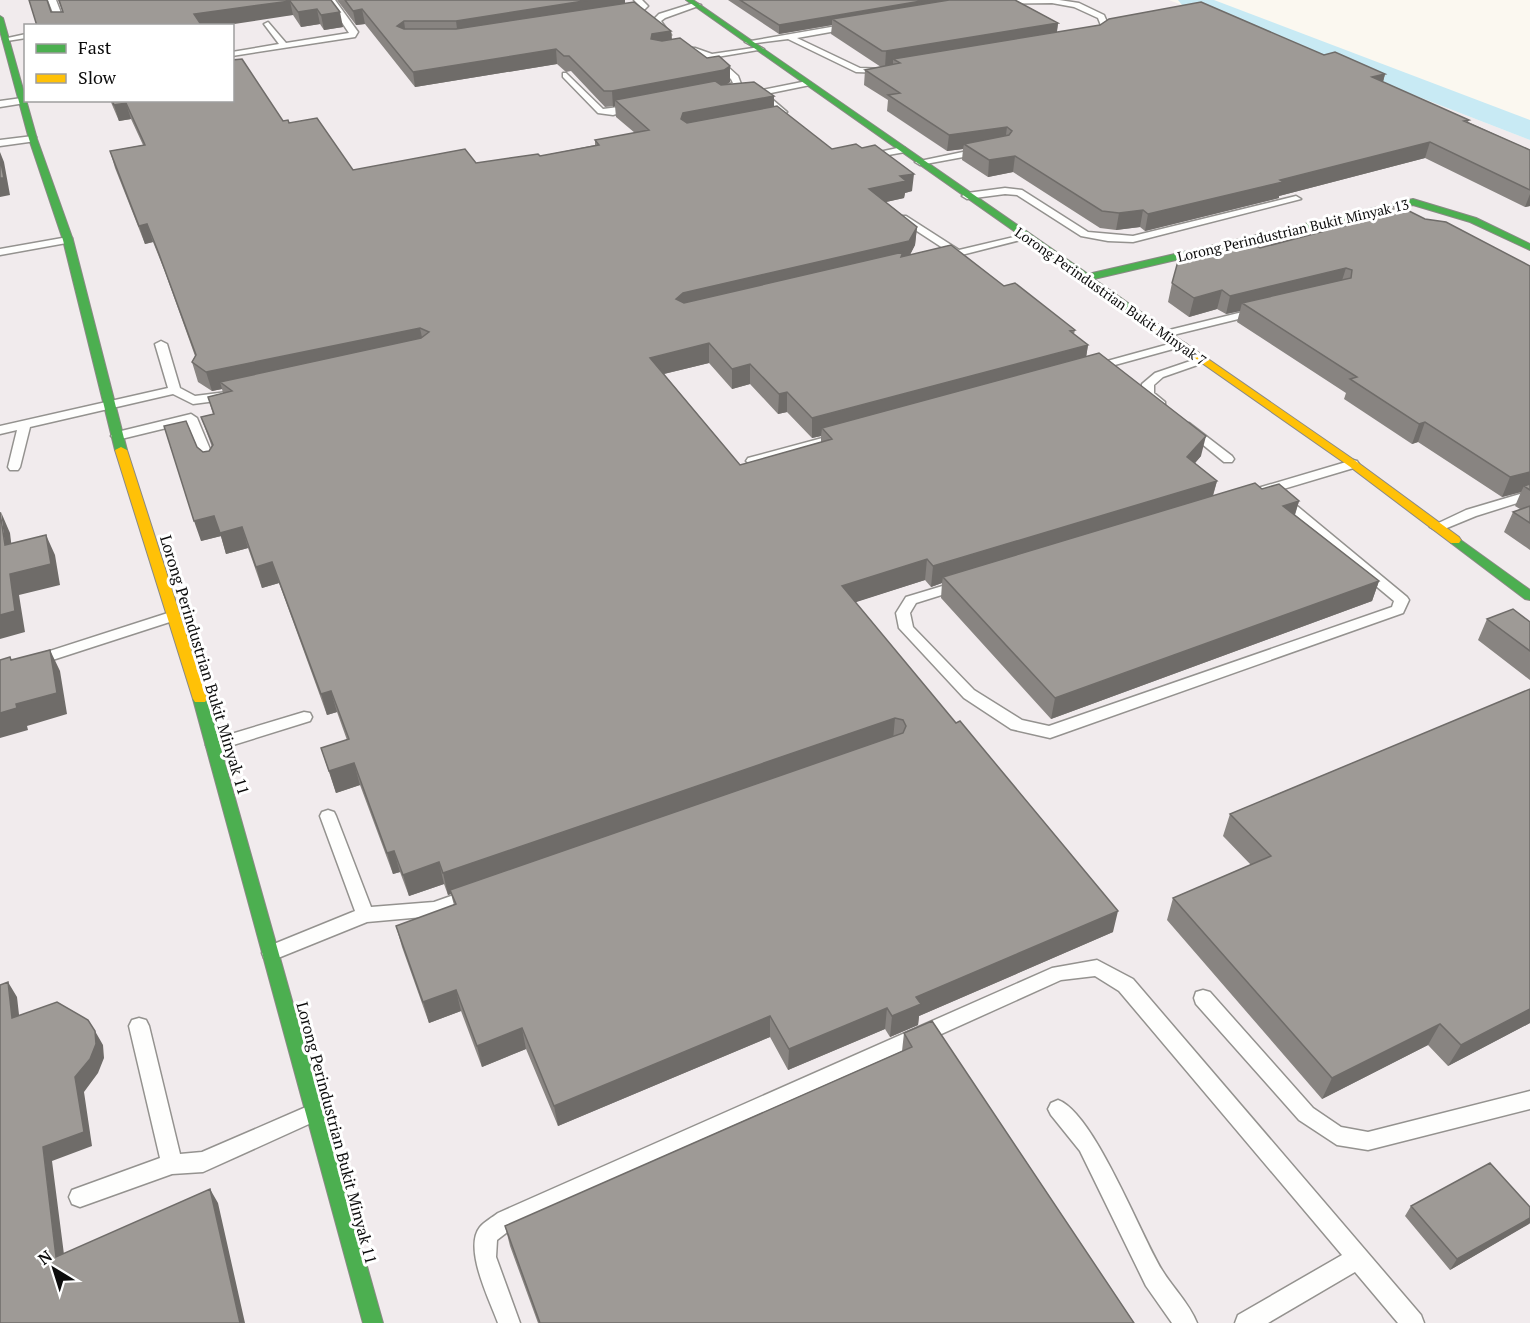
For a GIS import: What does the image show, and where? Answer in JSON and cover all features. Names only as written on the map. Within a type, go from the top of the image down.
[{"type":"street","name":"Lorong Perindustrian Bukit Minyak 7","points":[[693,3],[1353,464],[1530,596]]},
{"type":"street","name":"Lorong Perindustrian Bukit Minyak 11","points":[[0,18],[33,139],[68,240],[117,436],[214,745],[373,1323]]},
{"type":"street","name":"Lorong Perindustrian Bukit Minyak 13","points":[[1085,278],[1413,202],[1444,208],[1473,218],[1530,247]]},
{"type":"lane","points":[[52,0],[61,24]]},
{"type":"lane","points":[[234,54],[352,34],[354,32],[331,0]]},
{"type":"lane","points":[[614,15],[637,12],[644,6],[638,0]]},
{"type":"lane","points":[[711,56],[789,37],[998,2],[1052,1],[1076,5],[1101,17],[1106,29],[1097,35],[885,71],[859,70],[789,37]]},
{"type":"lane","points":[[667,35],[657,21],[662,16],[693,3]]},
{"type":"lane","points":[[268,24],[284,46]]},
{"type":"lane","points":[[7,39],[24,36]]},
{"type":"lane","points":[[666,51],[684,48],[711,56],[735,78],[737,84],[728,90],[705,94]]},
{"type":"lane","points":[[566,75],[601,111],[613,112],[648,105]]},
{"type":"lane","points":[[749,92],[760,93],[807,83]]},
{"type":"lane","points":[[760,93],[783,112],[777,118],[765,120]]},
{"type":"lane","points":[[715,98],[738,94]]},
{"type":"lane","points":[[0,104],[22,101]]},
{"type":"lane","points":[[0,143],[33,139]]},
{"type":"lane","points":[[920,162],[994,148]]},
{"type":"lane","points":[[854,156],[902,150]]},
{"type":"lane","points":[[967,196],[1005,191],[1019,192],[1085,234],[1133,239],[1296,199]]},
{"type":"lane","points":[[903,218],[957,254]]},
{"type":"lane","points":[[934,259],[1027,237]]},
{"type":"lane","points":[[0,252],[68,240]]},
{"type":"lane","points":[[1165,334],[1272,308]]},
{"type":"lane","points":[[161,344],[175,390]]},
{"type":"lane","points":[[1075,373],[1179,344]]},
{"type":"lane","points":[[1202,360],[1159,375],[1148,384],[1148,394],[1228,459]]},
{"type":"lane","points":[[0,430],[175,390],[194,400],[235,394]]},
{"type":"lane","points":[[117,436],[192,418],[211,466]]},
{"type":"lane","points":[[14,467],[24,425]]},
{"type":"lane","points":[[752,461],[856,433]]},
{"type":"lane","points":[[1246,496],[1353,464]]},
{"type":"lane","points":[[967,583],[911,600],[903,613],[906,628],[969,694],[1017,725],[1050,732],[1398,610],[1402,600],[1268,490]]},
{"type":"lane","points":[[1437,527],[1471,513],[1530,495]]},
{"type":"lane","points":[[0,672],[174,616]]},
{"type":"lane","points":[[214,745],[304,717]]},
{"type":"lane","points":[[328,816],[365,915]]},
{"type":"lane","points":[[271,953],[365,915],[434,909],[490,889]]},
{"type":"lane","points":[[509,1323],[485,1257],[487,1235],[506,1220],[1059,974],[1097,968],[1126,985],[1413,1323]]},
{"type":"lane","points":[[1203,998],[1306,1114],[1337,1136],[1368,1142],[1530,1100]]},
{"type":"lane","points":[[139,1026],[171,1164]]},
{"type":"lane","points":[[1058,1109],[1087,1144],[1154,1278],[1186,1323]]},
{"type":"lane","points":[[80,1197],[171,1164],[203,1162],[314,1112]]},
{"type":"lane","points":[[1246,1323],[1358,1258]]},
{"type":"shaded area","points":[[0,0],[1169,0],[1530,140],[1530,1323],[0,1323]]},
{"type":"building","points":[[29,0],[47,0],[51,12],[63,12],[59,0],[331,0],[340,12],[321,15],[317,9],[298,12],[290,1],[194,14],[201,24],[36,24]]},
{"type":"building","points":[[345,0],[590,0],[456,21],[404,21],[397,26],[404,29],[456,29],[634,2],[671,31],[652,34],[651,39],[662,41],[680,38],[707,58],[719,56],[730,66],[724,70],[612,91],[604,91],[569,56],[564,56],[556,49],[413,72],[362,9],[353,11]]},
{"type":"building","points":[[740,0],[927,0],[779,25]]},
{"type":"building","points":[[949,0],[1015,0],[1058,23],[882,51],[832,19]]},
{"type":"building","points":[[1201,2],[1324,55],[1335,52],[1385,74],[1372,77],[1530,150],[1530,190],[1430,142],[1280,180],[1283,182],[1148,214],[1143,210],[1119,213],[1102,211],[1015,156],[989,160],[964,144],[1009,135],[1012,131],[1007,127],[949,135],[888,95],[900,93],[865,70],[900,63],[893,59],[1100,25],[1109,19]]},
{"type":"building","points":[[242,59],[283,121],[288,120],[289,123],[317,118],[353,170],[465,149],[476,163],[538,154],[540,156],[599,145],[595,140],[649,130],[615,100],[715,81],[721,85],[754,82],[774,96],[683,113],[681,119],[687,123],[777,106],[832,149],[856,144],[862,148],[875,145],[914,174],[900,176],[906,181],[869,189],[917,227],[909,241],[683,293],[676,299],[684,303],[903,252],[901,257],[951,245],[1004,286],[1015,283],[1075,330],[1070,331],[1088,345],[812,418],[787,392],[779,394],[750,364],[732,369],[709,343],[650,358],[740,465],[832,439],[822,428],[1099,353],[1206,436],[1187,457],[1217,481],[933,566],[927,559],[842,586],[956,723],[960,721],[1118,911],[916,997],[921,1004],[892,1016],[887,1008],[789,1049],[770,1016],[554,1106],[522,1028],[477,1046],[456,990],[423,1002],[396,926],[456,904],[450,890],[903,733],[906,726],[903,720],[895,718],[443,873],[439,862],[403,875],[394,851],[387,853],[354,763],[329,771],[321,748],[349,739],[331,691],[321,694],[272,562],[256,567],[242,527],[220,533],[214,516],[194,521],[164,426],[186,421],[197,447],[203,452],[209,451],[213,445],[201,417],[214,414],[208,397],[232,391],[220,382],[421,338],[429,332],[420,328],[206,372],[192,362],[196,355],[159,254],[147,224],[139,226],[110,151],[145,145],[126,103],[114,105],[113,102],[234,102],[234,60]]},
{"type":"building","points":[[0,158],[4,178],[0,178]]},
{"type":"building","points":[[1397,205],[1425,219],[1446,222],[1530,266],[1530,472],[1510,477],[1425,422],[1419,424],[1350,379],[1357,377],[1242,303],[1351,278],[1352,270],[1346,268],[1230,296],[1222,290],[1194,298],[1172,283],[1178,261],[1251,242],[1260,248],[1355,223],[1346,218]]},
{"type":"building","points":[[1255,483],[1262,489],[1279,484],[1299,501],[1283,506],[1379,581],[1055,698],[943,577]]},
{"type":"building","points":[[1530,506],[1530,523],[1513,512]]},
{"type":"building","points":[[0,512],[5,545],[46,535],[51,564],[10,574],[15,611],[0,615]]},
{"type":"building","points":[[1513,609],[1530,622],[1530,651],[1487,619]]},
{"type":"building","points":[[50,650],[57,693],[16,704],[17,708],[0,713],[0,660],[10,657],[11,660]]},
{"type":"building","points":[[1530,689],[1530,1009],[1461,1045],[1440,1024],[1332,1078],[1173,898],[1271,856],[1230,814]]},
{"type":"building","points":[[8,982],[12,1018],[57,1002],[88,1020],[95,1031],[96,1044],[90,1059],[75,1077],[84,1132],[43,1147],[56,1257],[210,1189],[240,1323],[0,1323],[0,985]]},
{"type":"building","points":[[932,1021],[1134,1323],[540,1323],[505,1226],[912,1047],[904,1033]]},
{"type":"building","points":[[1490,1163],[1530,1207],[1530,1218],[1457,1259],[1411,1206]]},
{"type":"waterway","points":[[1191,0],[1530,131]]},
{"type":"traffic: fast","points":[[689,0],[1153,324]]},
{"type":"traffic: fast","points":[[0,18],[33,139],[68,240],[121,450]]},
{"type":"traffic: fast","points":[[1085,278],[1413,202],[1473,220],[1530,247]]},
{"type":"traffic: fast","points":[[1455,540],[1530,596]]},
{"type":"traffic: fast","points":[[200,699],[373,1323]]},
{"type":"traffic: slow","points":[[1153,324],[1353,464],[1455,540]]},
{"type":"traffic: slow","points":[[121,450],[200,699]]}]
